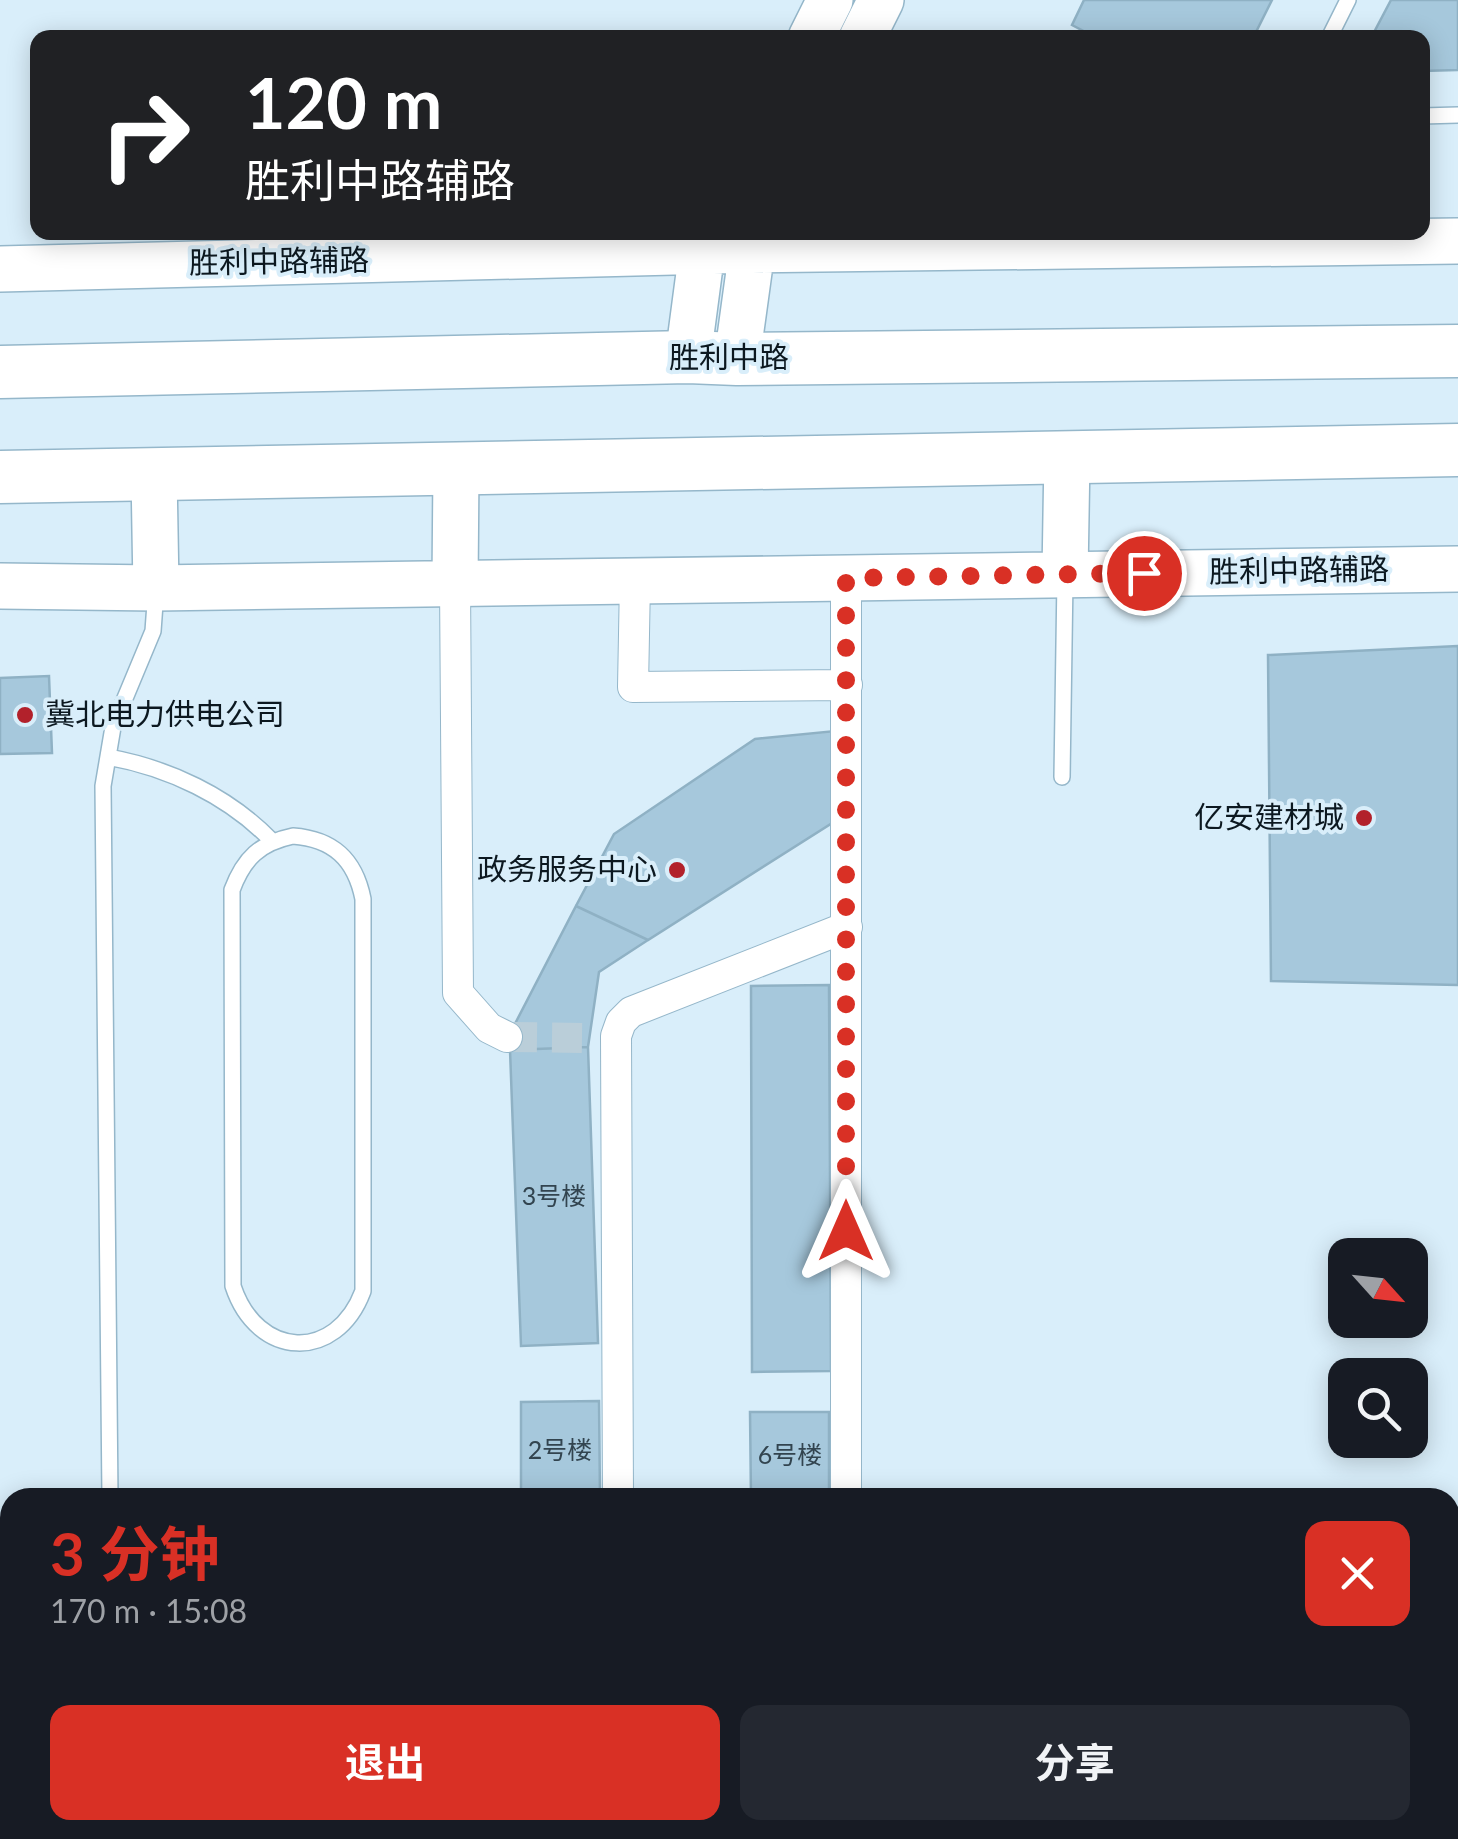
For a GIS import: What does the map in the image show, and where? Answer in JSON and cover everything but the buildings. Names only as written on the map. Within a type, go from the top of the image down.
[{"type":"highway","name":"胜利中路","points":[[0,372],[713,358],[1458,351]]},
{"type":"highway","points":[[0,477],[1458,450]]},
{"type":"main road","points":[[814,30],[830,0]]},
{"type":"main road","points":[[866,30],[881,0]]},
{"type":"main road","name":"胜利中路辅路","points":[[0,269],[732,241],[914,240]]},
{"type":"main road","name":"胜利中路辅路","points":[[1398,240],[1458,241]]},
{"type":"main road","points":[[713,358],[732,241]]},
{"type":"main road","points":[[1065,574],[1067,457]]},
{"type":"main road","points":[[455,584],[456,469]]},
{"type":"main road","points":[[154,474],[156,588]]},
{"type":"main road","name":"胜利中路辅路","points":[[0,586],[156,588],[1458,568]]},
{"type":"street","points":[[846,578],[846,1488]]},
{"type":"street","points":[[634,581],[634,687],[846,685]]},
{"type":"street","points":[[455,584],[458,992],[489,1028],[508,1037]]},
{"type":"street","points":[[618,1488],[603,1037],[630,1012],[847,927]]},
{"type":"lane","points":[[1333,30],[1348,0]]},
{"type":"lane","points":[[1430,116],[1458,115]]},
{"type":"lane","points":[[1062,776],[1065,574]]},
{"type":"lane","points":[[110,1488],[103,806],[114,728],[153,631],[156,588]]},
{"type":"lane","points":[[108,757],[137,762],[222,800],[250,818],[272,840]]},
{"type":"lane","points":[[304,836],[334,847],[350,862],[360,881],[363,899],[364,1291],[357,1308],[332,1334],[298,1343],[264,1333],[250,1322],[233,1286],[232,890],[240,869],[253,852],[272,840],[304,836]]},
{"type":"tunnel","points":[[507,1037],[589,1038]]},
{"type":"place","name":"冀北电力供电公司","points":[[25,715]]},
{"type":"place","name":"亿安建材城","points":[[1364,818]]},
{"type":"place","name":"政务服务中心","points":[[677,870]]},
{"type":"route","points":[[846,1231],[846,578],[1144,573]]}]
